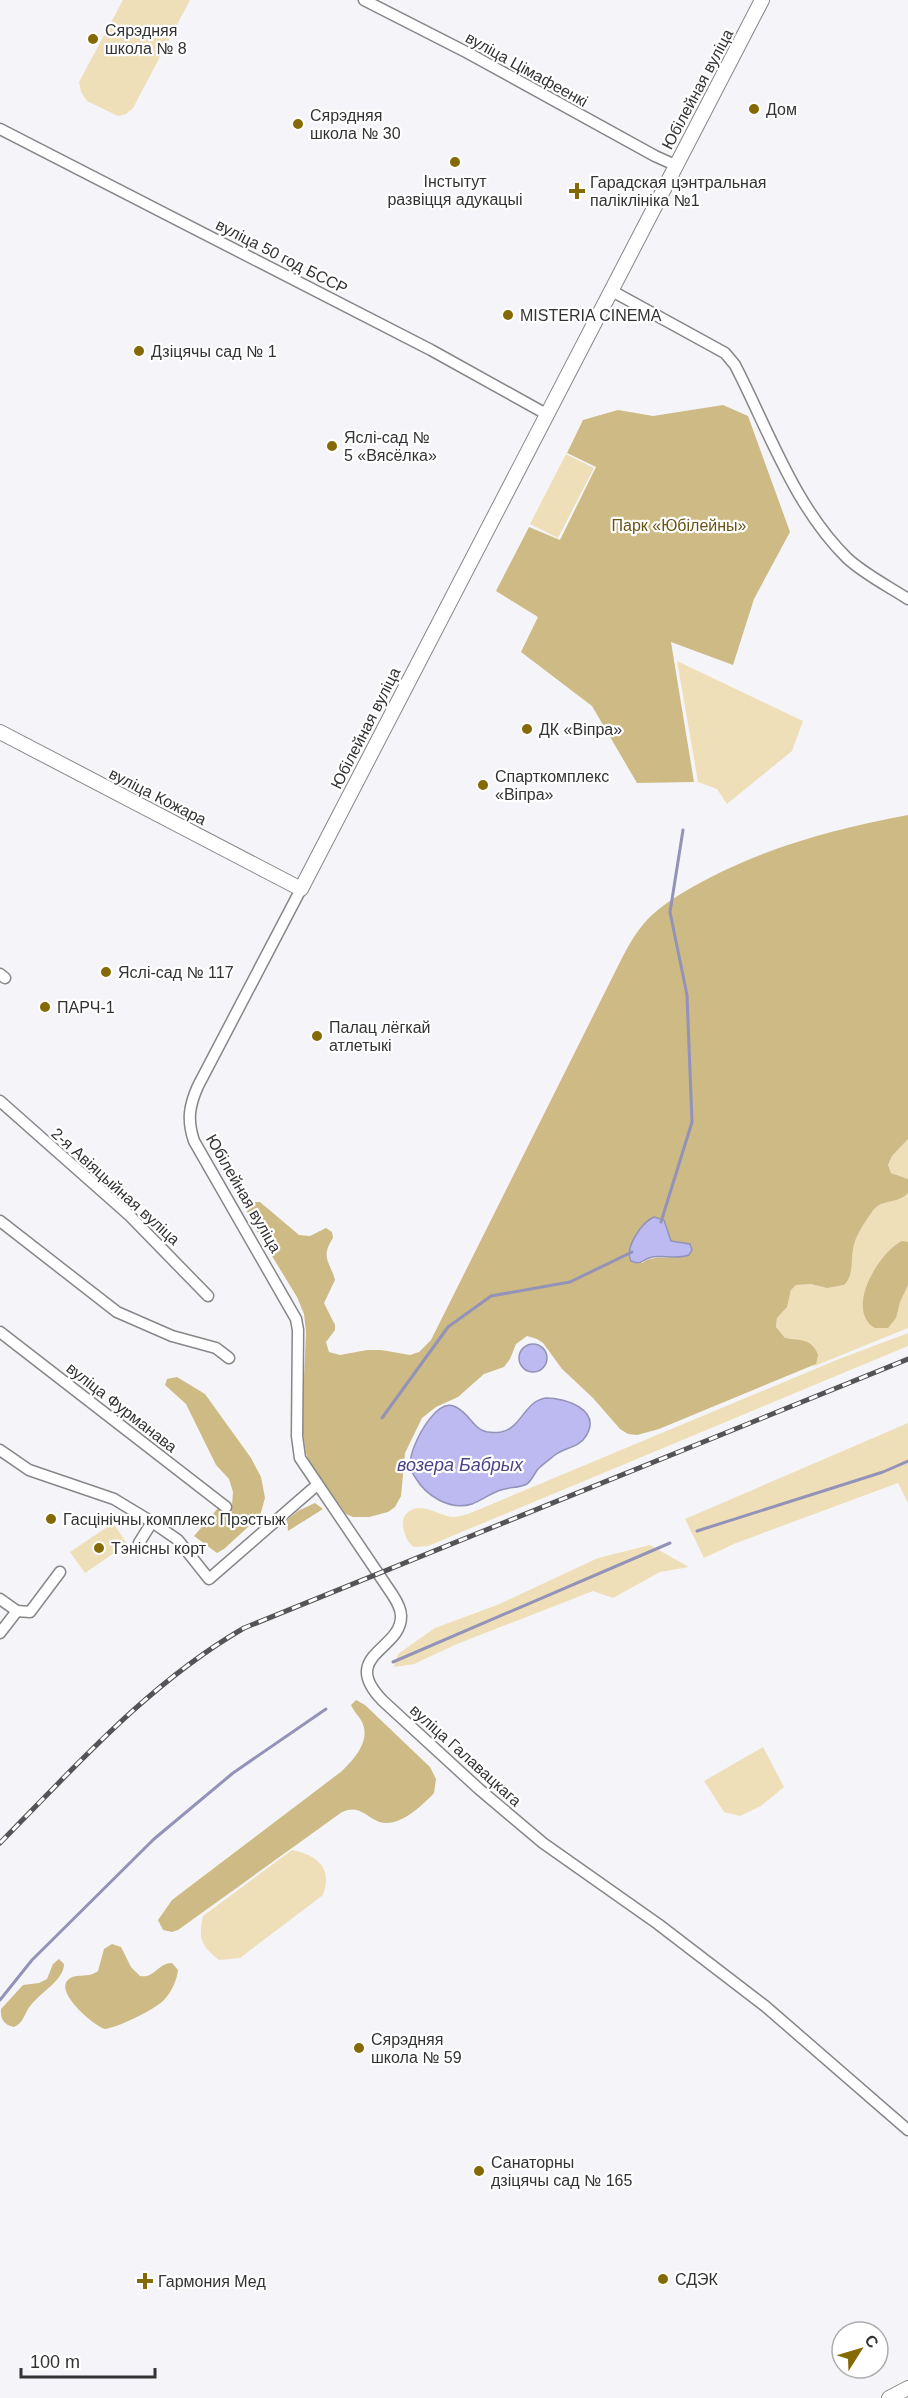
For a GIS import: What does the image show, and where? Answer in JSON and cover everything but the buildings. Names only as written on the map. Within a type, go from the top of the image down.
[{"type":"main road","name":"Юбілейная вуліца","points":[[301,889],[762,0]]},
{"type":"main road","name":"вуліца Кожара","points":[[0,732],[301,889]]},
{"type":"main road","points":[[889,2398],[908,2388]]},
{"type":"street","name":"вуліца Цімафеенкі","points":[[364,0],[468,53],[675,165]]},
{"type":"street","name":"вуліца 50 год БССР","points":[[0,129],[431,350],[548,415]]},
{"type":"street","points":[[612,291],[725,353],[735,365],[790,474],[826,533],[848,559],[908,599]]},
{"type":"street","name":"Юбілейная вуліца","points":[[301,889],[198,1086],[189,1118],[194,1141],[296,1319],[298,1330],[297,1445],[300,1458],[317,1485]]},
{"type":"street","name":"2-я Авіяцыйная вуліца","points":[[0,1101],[130,1216],[208,1296]]},
{"type":"street","points":[[0,1221],[117,1312],[172,1336],[216,1348],[229,1359]]},
{"type":"street","name":"вуліца Фурманава","points":[[0,1332],[226,1507]]},
{"type":"street","points":[[0,1450],[29,1470],[114,1500],[152,1522],[177,1540],[209,1579],[317,1485]]},
{"type":"street","name":"вуліца Галавацкага","points":[[317,1485],[392,1594],[400,1612],[399,1625],[373,1657],[368,1667],[368,1680],[374,1692],[479,1789],[543,1843],[658,1924],[765,2006],[908,2130]]},
{"type":"street","points":[[140,1543],[152,1522]]},
{"type":"street","points":[[0,1599],[17,1611],[30,1612],[60,1572]]},
{"type":"street","points":[[0,1633],[17,1611]]},
{"type":"shaded area","points":[[123,0],[190,0],[133,108],[126,114],[118,116],[87,101],[81,92],[79,82]]},
{"type":"shaded area","points":[[566,454],[594,468],[558,538],[530,524]]},
{"type":"shaded area","points":[[677,661],[803,721],[792,751],[727,804],[717,789],[698,782]]},
{"type":"shaded area","points":[[908,1139],[908,1179],[891,1173],[888,1165],[892,1156]]},
{"type":"shaded area","points":[[908,1193],[908,1328],[812,1367],[816,1364],[797,1339],[785,1338],[776,1327],[777,1318],[787,1307],[791,1290],[796,1285],[811,1284],[827,1288],[844,1285],[850,1276],[855,1241],[869,1216],[880,1205],[899,1199]]},
{"type":"shaded area","points":[[908,1333],[908,1346],[428,1546],[414,1547],[406,1536],[403,1519],[412,1509],[424,1508],[453,1517],[468,1514],[839,1359]]},
{"type":"shaded area","points":[[908,1423],[908,1503],[898,1483],[736,1543],[704,1558],[685,1519]]},
{"type":"shaded area","name":"Тэнісны корт","points":[[113,1523],[127,1544],[85,1573],[70,1552]]},
{"type":"shaded area","points":[[650,1545],[689,1567],[660,1572],[613,1598],[593,1591],[457,1644],[414,1664],[394,1667],[398,1654],[435,1628],[497,1605],[598,1558]]},
{"type":"shaded area","points":[[763,1747],[784,1787],[761,1806],[740,1816],[724,1812],[704,1781]]},
{"type":"shaded area","points":[[292,1850],[309,1855],[321,1864],[326,1877],[323,1895],[240,1958],[219,1960],[202,1941],[203,1916]]},
{"type":"green space","name":"Парк «Юбілейны»","points":[[723,405],[748,416],[790,532],[754,599],[733,665],[671,642],[694,782],[637,783],[592,706],[521,652],[538,617],[496,591],[529,527],[560,540],[596,467],[567,453],[583,420],[618,410],[653,416]]},
{"type":"green space","points":[[908,815],[908,1139],[892,1156],[888,1165],[891,1173],[908,1179],[908,1193],[904,1197],[880,1205],[869,1216],[855,1241],[850,1276],[844,1285],[827,1288],[811,1284],[796,1285],[791,1290],[787,1307],[777,1318],[776,1327],[785,1338],[805,1341],[813,1346],[818,1355],[816,1364],[659,1429],[637,1435],[628,1434],[620,1429],[593,1398],[562,1369],[543,1343],[527,1336],[516,1344],[504,1367],[484,1374],[458,1397],[436,1407],[422,1418],[405,1453],[401,1496],[395,1507],[388,1512],[369,1517],[353,1517],[346,1514],[310,1464],[306,1453],[302,1426],[306,1332],[304,1314],[297,1297],[250,1220],[248,1205],[260,1202],[299,1235],[310,1236],[326,1228],[332,1232],[333,1238],[327,1250],[327,1259],[335,1280],[324,1303],[335,1325],[335,1330],[326,1342],[329,1352],[340,1355],[381,1350],[410,1355],[419,1352],[431,1340],[623,956],[644,924],[676,897],[742,862],[811,838]],"holes":[[[664,1220],[671,1241],[687,1243],[692,1247],[692,1251],[686,1255],[654,1258],[642,1263],[629,1253],[642,1226]]]},
{"type":"green space","points":[[902,1241],[908,1242],[908,1285],[896,1318],[888,1328],[875,1328],[866,1320],[863,1308],[868,1282],[884,1257]]},
{"type":"green space","points":[[177,1377],[205,1394],[251,1458],[261,1477],[265,1498],[260,1516],[217,1553],[194,1536],[219,1507],[225,1511],[232,1505],[233,1492],[229,1479],[216,1465],[186,1404],[165,1385],[167,1379]]},
{"type":"green space","points":[[315,1503],[323,1509],[288,1531],[287,1520],[298,1511]]},
{"type":"green space","points":[[356,1700],[365,1705],[430,1767],[436,1779],[434,1793],[401,1820],[393,1822],[377,1821],[352,1809],[342,1812],[178,1930],[172,1932],[163,1930],[158,1920],[172,1900],[342,1771],[351,1761],[360,1749],[364,1736],[362,1722],[351,1705]]},
{"type":"green space","points":[[112,1944],[121,1947],[131,1967],[140,1976],[149,1975],[163,1965],[172,1963],[178,1970],[171,1990],[159,2004],[127,2022],[105,2029],[93,2022],[71,2001],[65,1987],[70,1978],[90,1975],[98,1971],[104,1949]]},
{"type":"green space","points":[[59,1959],[64,1964],[56,1981],[35,2000],[17,2025],[14,2027],[5,2023],[1,2016],[1,2009],[23,1985],[39,1983],[47,1979],[53,1964]]},
{"type":"water","points":[[654,1217],[664,1220],[671,1241],[690,1244],[692,1250],[689,1255],[654,1257],[639,1263],[631,1261],[630,1249],[635,1236],[644,1224]]},
{"type":"water","points":[[533,1344],[543,1348],[547,1358],[543,1368],[533,1372],[523,1368],[519,1358],[523,1348]]},
{"type":"water","name":"возера Бабрых","points":[[546,1398],[563,1400],[580,1407],[589,1419],[590,1427],[583,1440],[559,1452],[546,1462],[527,1484],[497,1491],[464,1506],[447,1504],[432,1496],[413,1474],[411,1459],[417,1441],[430,1418],[443,1407],[449,1405],[456,1407],[484,1431],[501,1432],[514,1425],[533,1404]]},
{"type":"waterway","points":[[661,1222],[692,1122],[687,995],[670,912],[683,830]]},
{"type":"waterway","points":[[382,1418],[448,1327],[491,1296],[570,1282],[632,1252]]},
{"type":"waterway","points":[[697,1531],[883,1472],[908,1461]]},
{"type":"waterway","points":[[393,1662],[670,1543]]},
{"type":"waterway","points":[[0,2000],[32,1960],[154,1839],[233,1773],[326,1709]]},
{"type":"railway","points":[[0,1843],[115,1727],[145,1700],[176,1674],[244,1628],[908,1359]]},
{"type":"place","name":"Сярэдняя школа № 8","points":[[93,39]]},
{"type":"place","name":"Дом","points":[[754,109]]},
{"type":"place","name":"Сярэдняя школа № 30","points":[[298,124]]},
{"type":"place","name":"Інстытут развіцця адукацыі","points":[[455,162]]},
{"type":"place","name":"Гарадская цэнтральная паліклініка №1","points":[[577,191]]},
{"type":"place","name":"MISTERIA CINEMA","points":[[508,315]]},
{"type":"place","name":"Дзіцячы сад № 1","points":[[139,351]]},
{"type":"place","name":"Яслі-сад № 5 «Вясёлка»","points":[[332,446]]},
{"type":"place","name":"ДК «Віпра»","points":[[527,729]]},
{"type":"place","name":"Спарткомплекс «Віпра»","points":[[483,785]]},
{"type":"place","name":"Яслі-сад № 117","points":[[106,972]]},
{"type":"place","name":"ПАРЧ-1","points":[[45,1007]]},
{"type":"place","name":"Палац лёгкай атлетыкі","points":[[317,1036]]},
{"type":"place","name":"Гасцінічны комплекс Прэстыж","points":[[51,1519]]},
{"type":"place","name":"Тэнісны корт","points":[[99,1548]]},
{"type":"place","name":"Сярэдняя школа № 59","points":[[359,2048]]},
{"type":"place","name":"Санаторны дзіцячы сад № 165","points":[[479,2171]]},
{"type":"place","name":"СДЭК","points":[[663,2279]]},
{"type":"place","name":"Гармония Мед","points":[[145,2281]]}]
